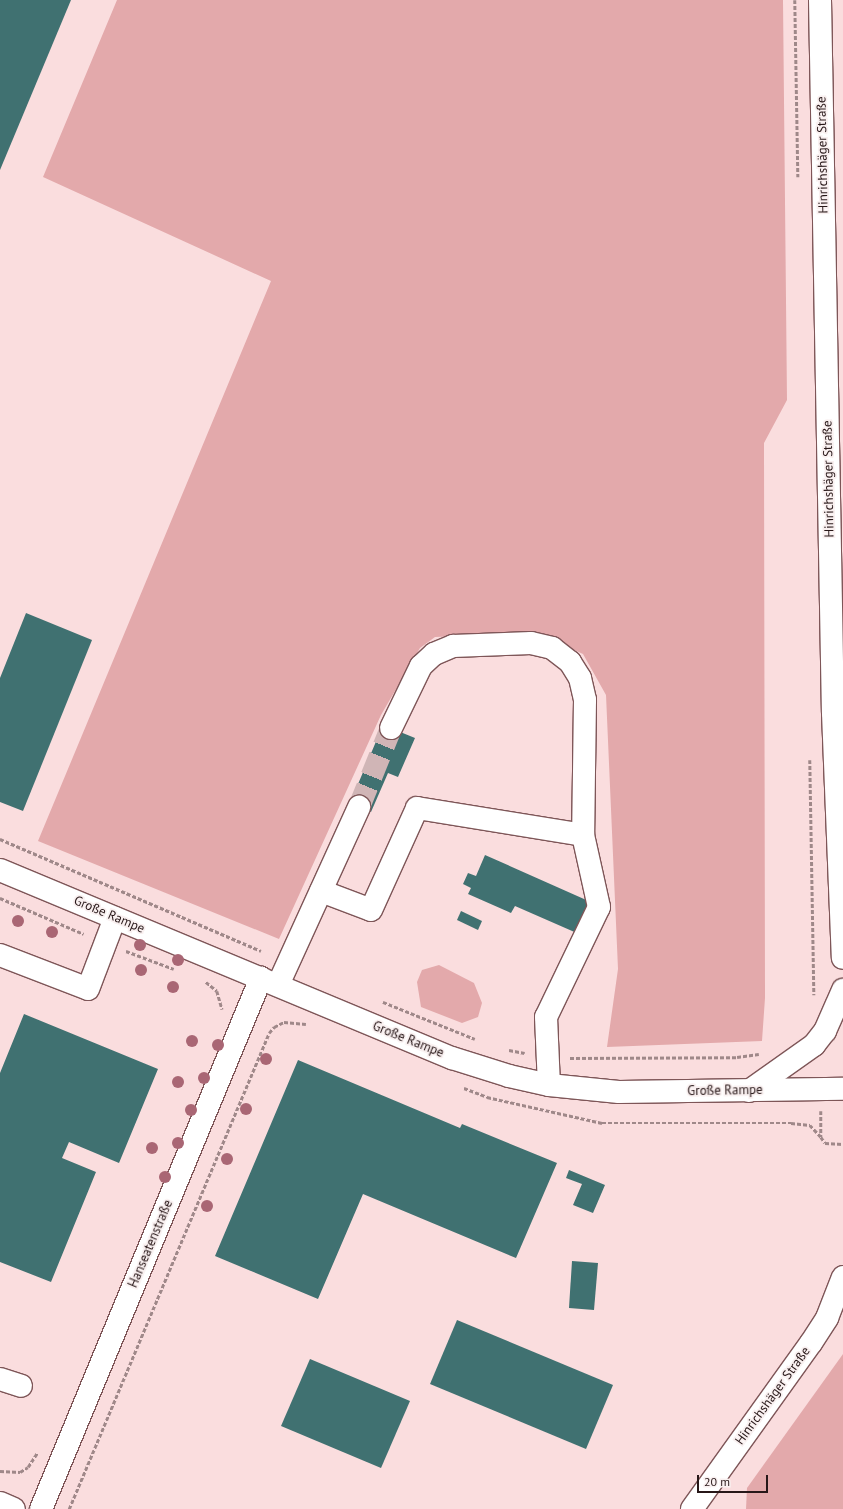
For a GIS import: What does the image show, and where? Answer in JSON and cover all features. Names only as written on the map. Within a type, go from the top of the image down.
[{"type":"street","name":"Hinrichshäger Straße","points":[[820,0],[833,713],[843,958]]},
{"type":"street","points":[[391,728],[421,666],[434,654],[453,646],[531,643],[552,648],[570,662],[580,678],[586,700],[583,835],[599,907],[546,1017],[546,1057],[549,1085]]},
{"type":"street","name":"Hanseatenstraße","points":[[41,1509],[270,982],[288,963],[359,807]]},
{"type":"street","points":[[321,891],[371,910],[417,808],[583,835]]},
{"type":"street","name":"Große Rampe","points":[[0,870],[452,1058],[510,1076],[549,1085],[619,1092],[749,1091],[843,1088]]},
{"type":"street","points":[[0,956],[88,989],[115,918]]},
{"type":"street","points":[[749,1091],[814,1045],[825,1031],[843,990]]},
{"type":"street","name":"Hinrichshäger Straße","points":[[692,1509],[811,1343],[827,1318],[843,1277]]},
{"type":"street","points":[[0,1379],[21,1386]]},
{"type":"street","points":[[0,1503],[14,1509]]},
{"type":"path","points":[[0,839],[288,963]]},
{"type":"path","points":[[217,991],[222,1007]]},
{"type":"path","points":[[376,999],[478,1040]]},
{"type":"path","points":[[69,1509],[269,1033],[274,1026],[284,1022],[295,1021]]},
{"type":"path","points":[[505,1048],[546,1057],[737,1057],[763,1053]]},
{"type":"path","points":[[0,1472],[15,1472],[28,1467]]},
{"type":"shaded area","points":[[117,0],[783,0],[787,400],[764,443],[765,998],[762,1041],[607,1047],[618,969],[606,695],[583,654],[537,633],[435,637],[420,648],[381,715],[279,939],[38,841],[271,281],[43,177]]},
{"type":"shaded area","points":[[439,965],[474,983],[482,1003],[478,1017],[462,1023],[421,1007],[417,982],[422,970]]},
{"type":"shaded area","points":[[843,1354],[843,1509],[746,1509],[747,1488]]},
{"type":"building","points":[[0,0],[71,0],[0,170]]},
{"type":"building","points":[[26,613],[92,640],[23,811],[0,802],[0,678]]},
{"type":"building","points":[[383,725],[415,738],[398,777],[388,773],[371,812],[350,803]]},
{"type":"building","points":[[485,855],[593,903],[579,934],[515,906],[511,913],[468,894],[471,888],[463,884],[468,873],[476,876]]},
{"type":"building","points":[[461,911],[482,921],[478,930],[457,920]]},
{"type":"building","points":[[24,1014],[158,1069],[119,1163],[69,1142],[62,1158],[96,1172],[51,1282],[0,1262],[0,1073]]},
{"type":"building","points":[[298,1060],[460,1128],[462,1124],[557,1163],[516,1258],[363,1194],[318,1299],[215,1256]]},
{"type":"building","points":[[569,1170],[605,1185],[593,1213],[573,1205],[582,1184],[566,1178]]},
{"type":"building","points":[[572,1261],[598,1263],[594,1310],[569,1308]]},
{"type":"building","points":[[457,1320],[613,1385],[586,1449],[430,1384]]},
{"type":"building","points":[[310,1359],[410,1401],[381,1468],[281,1426]]},
{"type":"tunnel","points":[[359,807],[391,728]]}]
